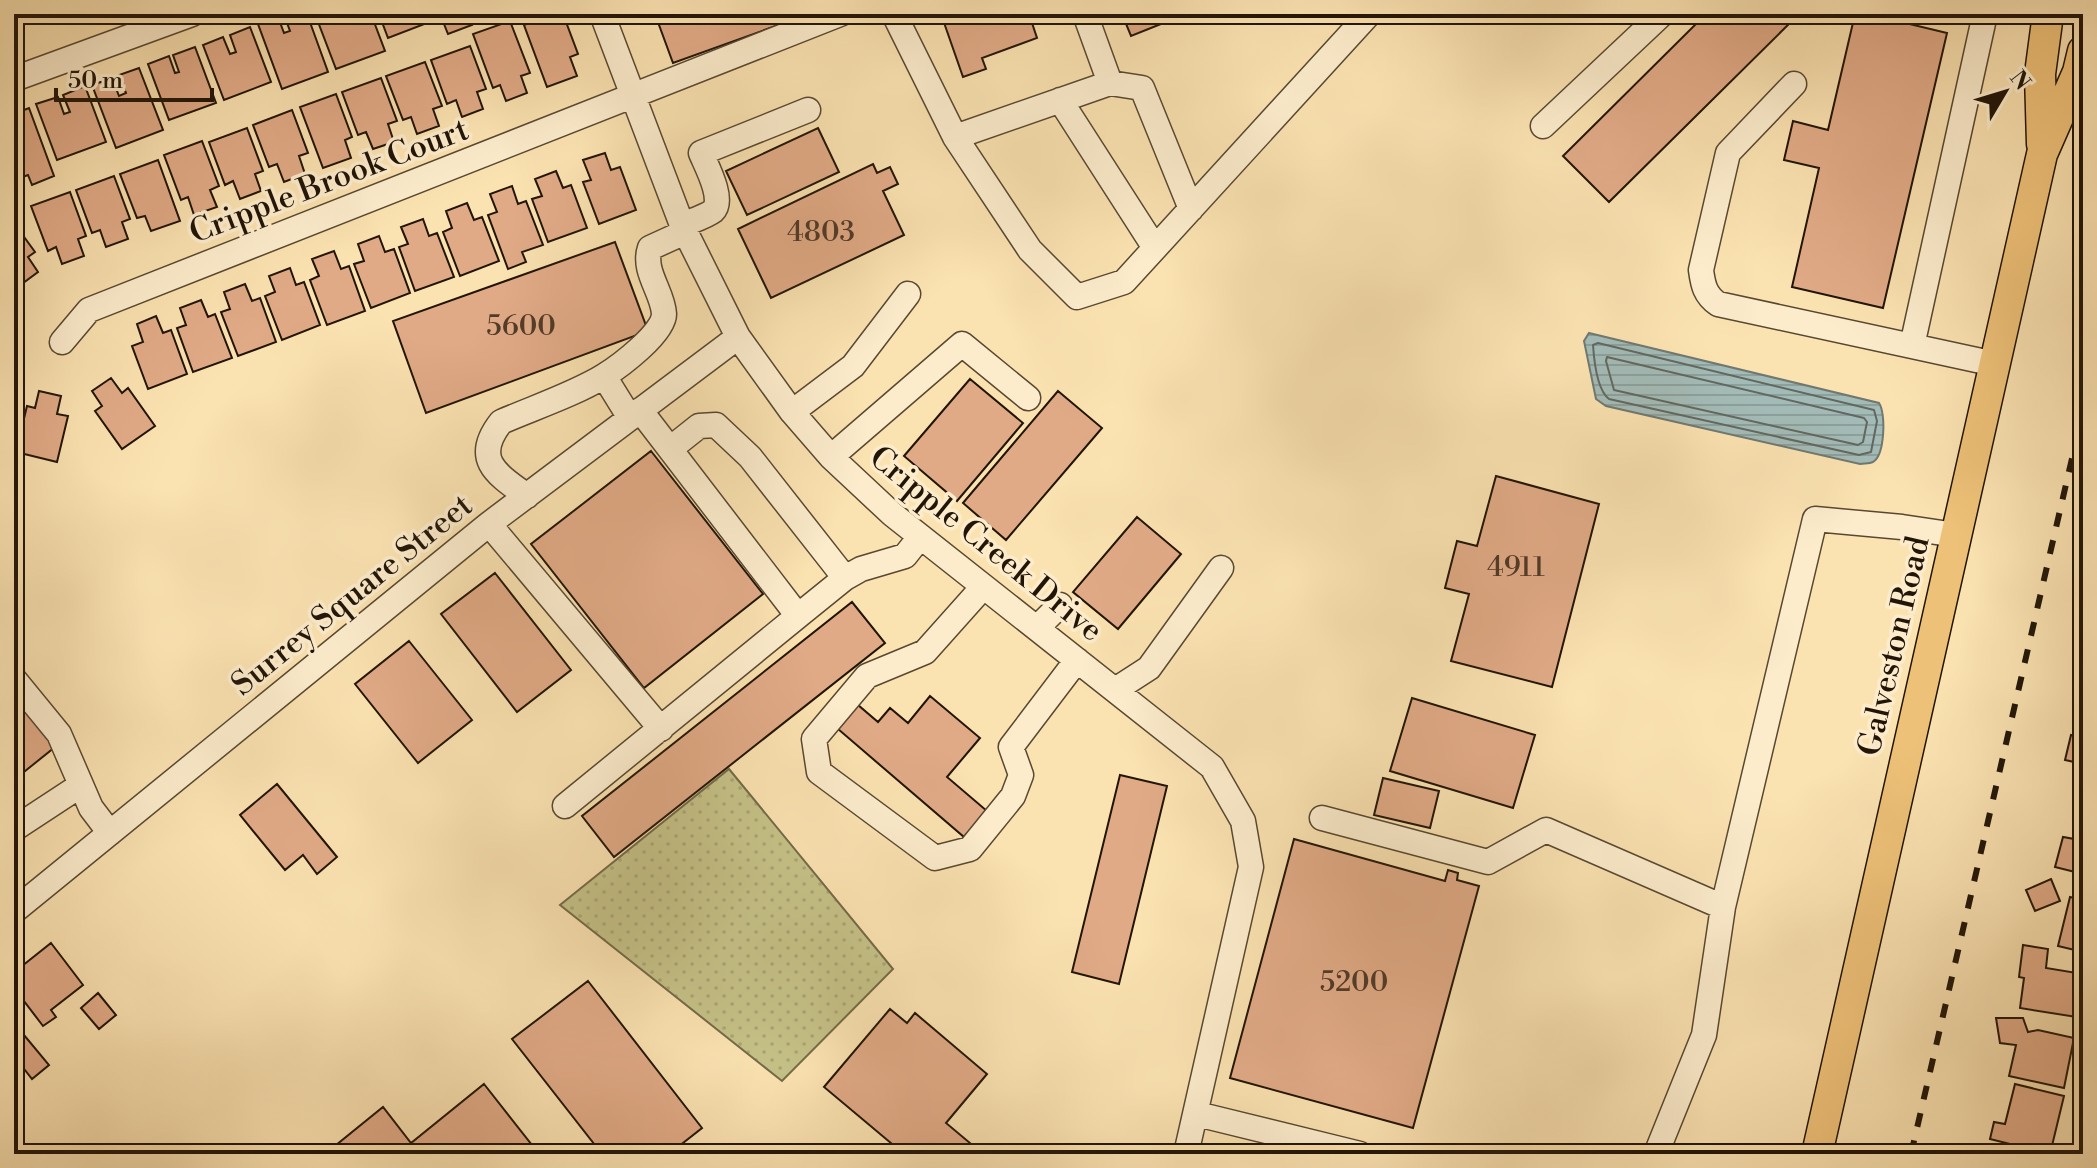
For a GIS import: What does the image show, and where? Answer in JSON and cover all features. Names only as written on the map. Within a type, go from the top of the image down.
[{"type":"main road","name":"Galveston Road","points":[[2042,154],[2040,74],[2048,14]]},
{"type":"main road","name":"Galveston Road","points":[[1817,1154],[2042,154],[2078,72],[2083,51]]},
{"type":"street","points":[[14,79],[192,14]]},
{"type":"street","name":"Cripple Creek Drive","points":[[602,14],[683,228],[738,337],[792,412],[831,457],[920,537],[1212,767],[1243,821],[1251,867],[1186,1154]]},
{"type":"street","name":"Cripple Brook Court","points":[[62,342],[89,310],[840,14]]},
{"type":"street","points":[[894,14],[955,137],[1030,250],[1077,297],[1124,282],[1369,14]]},
{"type":"street","points":[[1085,14],[1110,83]]},
{"type":"street","points":[[1543,126],[1662,14]]},
{"type":"street","points":[[1912,346],[1985,14]]},
{"type":"street","points":[[955,137],[1110,83],[1142,88],[1191,209]]},
{"type":"street","points":[[1794,84],[1728,153],[1701,270],[1703,287],[1709,298],[1718,304],[1995,364]]},
{"type":"street","points":[[1060,100],[1155,248]]},
{"type":"street","points":[[527,496],[498,475],[491,465],[487,453],[491,436],[501,422],[604,376],[648,341],[660,328],[664,315],[647,258],[650,248],[713,211],[717,204],[717,195],[701,153],[808,110]]},
{"type":"street","points":[[792,412],[853,366],[908,294]]},
{"type":"street","name":"Surrey Square Street","points":[[14,911],[489,524],[738,337]]},
{"type":"street","points":[[831,457],[962,344],[1028,398]]},
{"type":"street","points":[[604,376],[635,414],[670,449],[798,616]]},
{"type":"street","points":[[670,449],[699,426],[716,425],[750,457],[845,578]]},
{"type":"street","points":[[1656,1154],[1704,1035],[1723,907],[1815,519],[1956,535]]},
{"type":"street","points":[[489,524],[661,729]]},
{"type":"street","points":[[565,806],[845,578],[861,569],[905,556],[920,537]]},
{"type":"street","points":[[1115,690],[1149,668],[1221,568]]},
{"type":"street","points":[[983,587],[925,652],[867,676],[814,739],[819,772],[935,858],[970,849],[1013,796],[1021,775],[1011,747],[1077,660]]},
{"type":"street","points":[[1037,628],[1060,605]]},
{"type":"street","points":[[14,679],[59,734],[91,808],[110,833]]},
{"type":"street","points":[[14,829],[81,785]]},
{"type":"street","points":[[1322,818],[1488,862],[1546,830],[1723,907]]},
{"type":"street","points":[[1197,1114],[1360,1154]]},
{"type":"shaded area","points":[[729,769],[893,969],[782,1081],[560,905]]},
{"type":"water","points":[[1589,333],[1879,403],[1883,424],[1880,451],[1873,462],[1860,464],[1606,406],[1596,399],[1584,341]]},
{"type":"building","points":[[307,14],[328,72],[282,89],[258,24],[278,17],[284,33],[290,31],[284,15]]},
{"type":"building","points":[[315,14],[371,14],[385,51],[336,69]]},
{"type":"building","points":[[379,14],[433,14],[435,20],[388,38]]},
{"type":"building","points":[[440,14],[480,14],[469,18],[472,25],[448,34]]},
{"type":"building","points":[[554,14],[563,14],[578,54],[570,57],[577,76],[547,87],[524,25]]},
{"type":"building","points":[[655,14],[809,14],[673,63]]},
{"type":"building","points":[[941,14],[1029,14],[1037,38],[982,58],[986,69],[963,77]]},
{"type":"building","points":[[1122,14],[1186,14],[1131,36]]},
{"type":"building","points":[[1706,14],[1799,14],[1609,202],[1563,156]]},
{"type":"building","points":[[1855,14],[1868,14],[1947,33],[1883,308],[1792,287],[1819,168],[1784,160],[1793,121],[1828,130]]},
{"type":"building","points":[[510,21],[530,73],[521,76],[527,93],[506,101],[500,85],[493,88],[473,34]]},
{"type":"building","points":[[250,27],[271,82],[224,100],[203,45],[223,37],[230,54],[236,52],[230,35]]},
{"type":"building","points":[[470,46],[486,89],[477,92],[483,109],[462,117],[456,100],[447,104],[431,60]]},
{"type":"building","points":[[195,47],[216,103],[169,120],[148,64],[169,56],[175,73],[179,72],[173,55]]},
{"type":"building","points":[[425,62],[442,106],[433,109],[439,126],[417,134],[411,117],[403,120],[386,76]]},
{"type":"building","points":[[139,68],[163,130],[116,148],[92,85],[112,78],[119,96],[126,93],[119,75]]},
{"type":"building","points":[[381,78],[397,121],[388,124],[394,142],[373,149],[366,132],[358,135],[342,92]]},
{"type":"building","points":[[85,86],[106,142],[57,160],[36,104],[58,97],[64,114],[70,112],[63,95]]},
{"type":"building","points":[[336,94],[352,137],[345,140],[351,158],[323,168],[300,107]]},
{"type":"building","points":[[29,108],[54,176],[32,185],[28,175],[14,180],[14,114]]},
{"type":"building","points":[[292,110],[308,153],[299,156],[305,174],[284,182],[277,164],[269,167],[253,125]]},
{"type":"building","points":[[247,128],[263,171],[255,174],[261,191],[240,199],[233,181],[225,185],[209,142]]},
{"type":"building","points":[[818,128],[839,172],[747,215],[726,171]]},
{"type":"building","points":[[202,141],[219,186],[210,190],[217,207],[194,215],[188,197],[181,200],[164,155]]},
{"type":"building","points":[[605,153],[611,170],[620,167],[636,210],[599,224],[583,182],[591,180],[583,160]]},
{"type":"building","points":[[158,160],[180,221],[151,231],[145,216],[137,218],[120,174]]},
{"type":"building","points":[[873,164],[877,173],[890,167],[898,184],[883,191],[904,235],[771,298],[738,229]]},
{"type":"building","points":[[556,171],[563,188],[571,185],[587,228],[548,242],[532,199],[542,196],[535,179]]},
{"type":"building","points":[[114,176],[130,219],[122,222],[128,239],[106,247],[100,230],[92,233],[76,190]]},
{"type":"building","points":[[512,186],[518,204],[526,201],[543,245],[522,252],[526,262],[508,269],[488,215],[497,212],[490,194]]},
{"type":"building","points":[[70,192],[86,236],[78,239],[84,256],[62,264],[56,247],[48,251],[31,206]]},
{"type":"building","points":[[467,203],[474,220],[482,217],[499,261],[460,276],[443,232],[452,228],[446,211]]},
{"type":"building","points":[[423,219],[429,236],[437,233],[454,277],[415,291],[399,247],[408,244],[401,227]]},
{"type":"building","points":[[14,223],[35,252],[28,257],[38,272],[19,286],[14,279]]},
{"type":"building","points":[[379,236],[385,252],[394,249],[410,293],[371,308],[354,264],[364,261],[358,244]]},
{"type":"building","points":[[615,242],[648,331],[426,413],[393,321]]},
{"type":"building","points":[[334,251],[341,269],[349,266],[365,311],[327,325],[310,280],[319,276],[312,259]]},
{"type":"building","points":[[290,268],[296,285],[304,282],[320,325],[282,340],[265,296],[275,292],[269,276]]},
{"type":"building","points":[[245,284],[252,301],[260,298],[276,342],[238,356],[221,312],[230,309],[224,292]]},
{"type":"building","points":[[201,300],[208,317],[215,314],[232,358],[193,372],[177,328],[186,325],[180,308]]},
{"type":"building","points":[[156,316],[163,333],[171,330],[187,374],[148,389],[132,346],[143,342],[137,324]]},
{"type":"building","points":[[111,378],[122,393],[128,388],[155,426],[122,449],[95,411],[102,406],[92,391]]},
{"type":"building","points":[[970,379],[1023,423],[957,501],[904,456]]},
{"type":"building","points":[[39,391],[61,396],[57,414],[68,416],[57,462],[16,452],[27,406],[35,408]]},
{"type":"building","points":[[1058,391],[1102,428],[1006,540],[963,503]]},
{"type":"building","points":[[651,451],[763,594],[644,688],[531,544]]},
{"type":"building","points":[[1496,476],[1599,504],[1552,687],[1451,661],[1469,594],[1445,588],[1457,541],[1477,546]]},
{"type":"building","points":[[1137,517],[1181,554],[1118,629],[1073,592]]},
{"type":"building","points":[[495,573],[571,670],[517,712],[441,614]]},
{"type":"building","points":[[852,602],[885,643],[614,857],[582,816]]},
{"type":"building","points":[[409,641],[472,720],[418,763],[355,684]]},
{"type":"building","points":[[14,696],[55,747],[14,780]]},
{"type":"building","points":[[930,696],[980,738],[947,777],[987,811],[964,837],[838,729],[858,705],[878,722],[890,708],[908,723]]},
{"type":"building","points":[[1412,698],[1535,735],[1513,808],[1390,771]]},
{"type":"building","points":[[2071,735],[2083,737],[2083,764],[2065,760]]},
{"type":"building","points":[[1120,775],[1167,786],[1119,984],[1072,972]]},
{"type":"building","points":[[1383,778],[1439,791],[1430,828],[1374,815]]},
{"type":"building","points":[[277,784],[337,857],[317,874],[303,855],[285,870],[240,815]]},
{"type":"building","points":[[2083,826],[2083,874],[2055,867],[2063,837],[2080,840]]},
{"type":"building","points":[[1294,839],[1445,881],[1448,870],[1458,873],[1457,880],[1479,886],[1413,1128],[1230,1078]]},
{"type":"building","points":[[2051,879],[2060,901],[2035,911],[2026,890]]},
{"type":"building","points":[[2070,897],[2083,900],[2083,952],[2058,946]]},
{"type":"building","points":[[51,943],[83,985],[51,1010],[56,1017],[43,1026],[14,988],[14,981],[22,975],[17,970]]},
{"type":"building","points":[[2023,945],[2048,949],[2046,968],[2083,974],[2083,1018],[2020,1008],[2024,978],[2019,977]]},
{"type":"building","points":[[588,981],[702,1128],[669,1154],[602,1154],[512,1039]]},
{"type":"building","points":[[98,993],[116,1015],[99,1029],[81,1008]]},
{"type":"building","points":[[890,1009],[907,1023],[915,1013],[987,1074],[946,1123],[983,1154],[904,1154],[824,1087]]},
{"type":"building","points":[[1996,1018],[2023,1018],[2028,1032],[2038,1030],[2074,1038],[2064,1088],[2009,1076],[2016,1045],[2000,1043]]},
{"type":"building","points":[[14,1023],[49,1065],[32,1079],[14,1056]]},
{"type":"building","points":[[484,1084],[539,1154],[325,1154],[383,1107],[411,1143]]},
{"type":"building","points":[[2015,1084],[2064,1096],[2050,1154],[1990,1139],[1994,1122],[2005,1124]]},
{"type":"railway","points":[[1911,1154],[2083,411]]}]
